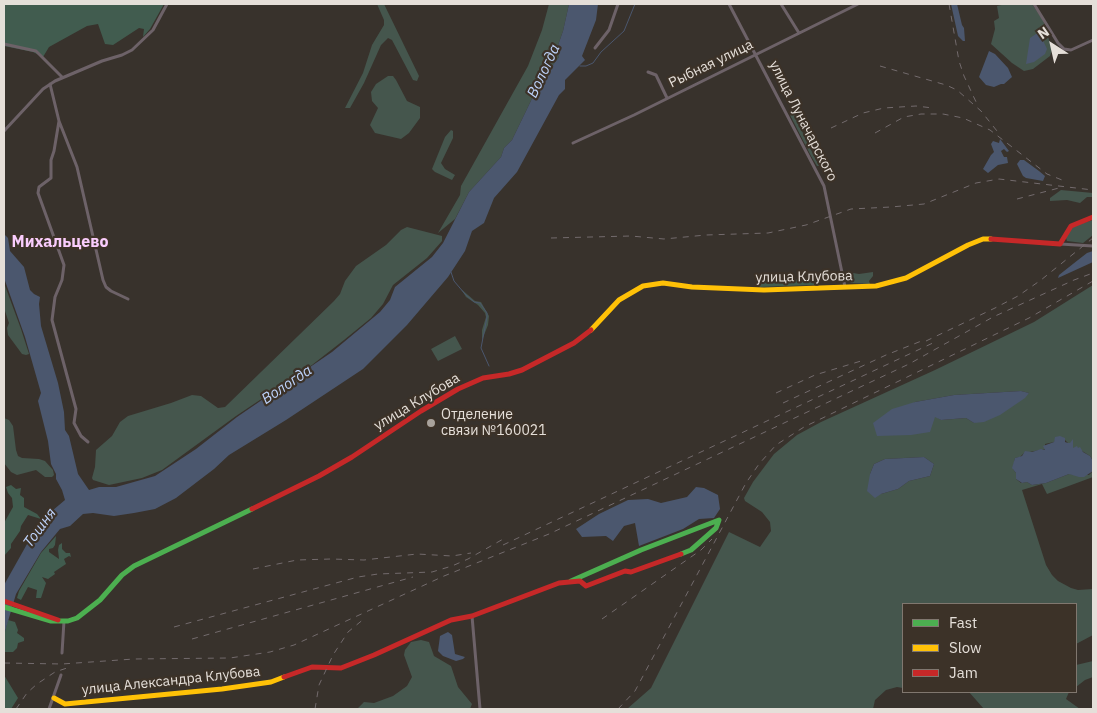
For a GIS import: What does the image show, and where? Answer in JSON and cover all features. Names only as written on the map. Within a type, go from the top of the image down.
[{"type":"main road","points":[[1060,244],[1070,226],[1093,217]]},
{"type":"main road","name":"улица Клубова","points":[[64,621],[75,619],[88,611],[122,575],[134,566],[319,476],[458,389],[483,378],[522,370],[574,344],[588,333],[619,300],[639,288],[657,283],[692,287],[759,290],[872,287],[894,282],[913,274],[968,245],[986,239],[1060,244]]},
{"type":"main road","name":"улица Александра Клубова","points":[[54,698],[66,704],[222,690],[271,682],[312,667],[341,668],[451,620],[472,616],[560,583],[580,581],[586,586],[690,550],[716,528],[719,520],[641,550],[571,581]]},
{"type":"main road","points":[[4,601],[18,609]]},
{"type":"main road","points":[[4,607],[64,621]]},
{"type":"street","points":[[4,131],[43,89],[50,84],[62,77],[132,50],[153,30],[167,4]]},
{"type":"street","points":[[595,48],[606,35],[618,4]]},
{"type":"street","name":"улица Луначарского","points":[[729,4],[824,186],[845,287]]},
{"type":"street","points":[[781,4],[799,33]]},
{"type":"street","name":"Рыбная улица","points":[[573,143],[858,4]]},
{"type":"street","points":[[1034,4],[1058,43],[1064,49],[1070,50],[1093,40]]},
{"type":"street","points":[[4,44],[36,51],[62,77]]},
{"type":"street","points":[[648,72],[656,75],[667,98]]},
{"type":"street","points":[[50,84],[59,121],[77,166],[103,280],[106,287],[111,291],[128,299]]},
{"type":"street","points":[[59,121],[51,160],[51,178],[39,187],[38,193],[64,265],[62,280],[55,297],[52,320],[76,409],[74,423],[81,436],[88,442]]},
{"type":"street","name":"улица Клубова","points":[[1060,244],[1093,246]]},
{"type":"street","points":[[472,616],[480,709]]},
{"type":"street","points":[[62,653],[64,621]]},
{"type":"street","points":[[50,709],[61,675]]},
{"type":"green space","points":[[4,4],[164,4],[150,29],[143,37],[144,29],[139,28],[113,45],[105,44],[98,24],[87,26],[49,47],[43,57],[33,52],[4,46]]},
{"type":"green space","points":[[377,4],[384,4],[419,76],[417,81],[413,80],[392,40],[388,38],[381,45],[364,83],[350,108],[345,108],[363,73],[372,45],[384,25],[384,20]]},
{"type":"green space","points":[[549,4],[569,4],[556,51],[559,57],[540,82],[512,140],[504,148],[501,157],[469,192],[455,219],[438,233],[460,195],[461,186],[528,66],[542,30]]},
{"type":"green space","points":[[1032,4],[1043,20],[1052,50],[1050,56],[1033,69],[1024,71],[991,44],[995,29],[994,21],[999,18],[997,6]]},
{"type":"green space","points":[[388,76],[393,76],[407,101],[420,107],[420,118],[409,133],[401,139],[375,133],[370,125],[378,108],[372,101],[371,92],[376,84]]},
{"type":"green space","points":[[794,113],[819,166],[817,166],[811,156],[790,115]]},
{"type":"green space","points":[[451,130],[453,131],[453,138],[441,163],[445,169],[455,175],[452,180],[432,169],[445,137]]},
{"type":"green space","points":[[1061,190],[1093,193],[1093,197],[1087,197],[1080,203],[1067,200],[1050,201],[1050,198]]},
{"type":"green space","points":[[1093,220],[1093,235],[1083,243],[1067,241],[1066,238],[1073,226]]},
{"type":"green space","points":[[407,227],[442,236],[442,241],[427,258],[393,285],[383,304],[371,318],[344,340],[312,365],[236,416],[162,470],[142,478],[109,485],[93,480],[96,450],[112,436],[120,422],[128,416],[192,395],[201,396],[218,408],[225,407],[334,301],[356,266],[386,245],[401,230]]},
{"type":"green space","points":[[873,272],[873,276],[869,281],[870,284],[851,283],[848,279],[849,275],[853,273]]},
{"type":"green space","points":[[836,278],[817,281],[814,285],[760,287],[756,284],[757,281]]},
{"type":"green space","points":[[4,283],[29,354],[26,355],[22,354],[8,335],[7,328],[9,323],[4,308]]},
{"type":"green space","points":[[1093,285],[1093,461],[1090,456],[1079,449],[1073,448],[1072,443],[1068,443],[1065,440],[1055,440],[1045,444],[1046,449],[1024,453],[1020,457],[1015,458],[1013,469],[1016,473],[1016,479],[1021,483],[1027,482],[1032,485],[1046,483],[1069,474],[1089,475],[1093,471],[1093,477],[1047,494],[1042,484],[1022,490],[1046,565],[1052,575],[1058,581],[1071,588],[1078,590],[1093,589],[1093,635],[1077,643],[1077,603],[902,603],[902,688],[886,690],[875,700],[873,709],[627,709],[651,688],[729,532],[760,547],[771,531],[770,522],[762,512],[745,501],[744,498],[753,482],[774,454],[797,435],[821,422],[1034,322]],"holes":[[[1021,391],[1029,393],[974,423],[966,418],[941,420],[935,416],[890,434],[877,435],[915,402],[954,395]],[[924,457],[934,464],[930,476],[909,481],[898,489],[881,494],[870,474],[874,464],[885,459]]]},
{"type":"green space","points":[[461,289],[475,301],[481,302],[489,316],[488,325],[482,340],[485,313],[478,305],[466,297]]},
{"type":"green space","points":[[455,336],[462,349],[438,361],[431,349]]},
{"type":"green space","points":[[4,418],[9,420],[13,426],[18,456],[45,461],[53,470],[54,475],[52,477],[45,477],[36,470],[17,475],[11,472],[4,463]]},
{"type":"green space","points":[[11,485],[16,489],[21,488],[20,495],[24,498],[24,507],[37,514],[41,519],[28,515],[11,544],[11,548],[4,556],[4,523],[13,507],[12,498],[6,487]]},
{"type":"green space","points":[[56,536],[55,545],[49,549],[49,552],[59,559],[58,550],[59,545],[62,543],[62,549],[66,553],[70,553],[71,557],[69,556],[64,559],[66,564],[54,572],[55,574],[48,579],[42,577],[46,583],[41,598],[36,598],[37,590],[28,587],[21,600],[17,598],[19,591],[41,553]]},
{"type":"green space","points":[[8,620],[15,622],[18,630],[17,633],[24,638],[24,641],[18,643],[17,648],[13,652],[4,652],[4,635]]},
{"type":"green space","points":[[421,640],[429,642],[434,656],[451,666],[458,687],[472,704],[470,709],[357,709],[364,702],[374,703],[393,696],[407,686],[412,677],[404,655],[405,650],[411,642]]},
{"type":"green space","points":[[1093,661],[1093,677],[1077,686],[1077,665]]},
{"type":"green space","points":[[4,675],[18,698],[11,709],[4,709]]},
{"type":"green space","points":[[970,693],[1069,693],[1066,699],[1080,709],[984,709]]},
{"type":"water","points":[[569,4],[598,4],[596,20],[582,56],[585,60],[565,80],[565,89],[559,95],[517,172],[494,198],[484,223],[472,231],[465,251],[448,277],[407,325],[363,369],[229,455],[176,498],[155,509],[134,513],[114,516],[93,513],[83,514],[70,526],[60,529],[41,552],[16,594],[4,635],[4,585],[40,521],[65,500],[51,464],[48,441],[38,401],[41,393],[25,337],[4,278],[4,234],[8,238],[10,251],[24,267],[30,290],[40,297],[41,326],[58,383],[64,412],[65,430],[69,436],[78,474],[89,490],[99,487],[116,487],[155,476],[332,352],[380,312],[390,300],[395,287],[432,257],[443,243],[469,192],[501,157],[504,148],[512,140],[540,82],[559,57],[556,51]]},
{"type":"water","points":[[951,4],[957,4],[964,28],[965,41],[958,36]]},
{"type":"water","points":[[1040,34],[1047,49],[1045,54],[1034,62],[1026,64],[1030,38]]},
{"type":"water","points":[[989,51],[995,54],[1008,68],[1012,77],[1004,84],[994,87],[986,85],[979,77]]},
{"type":"water","points":[[1000,139],[1009,151],[1007,152],[1004,149],[1001,151],[1004,157],[1007,157],[1008,163],[998,165],[988,173],[983,169],[994,152],[991,144],[993,141],[999,143]]},
{"type":"water","points":[[1020,160],[1024,160],[1045,176],[1043,181],[1023,176],[1017,164]]},
{"type":"water","points":[[1093,251],[1093,262],[1058,278],[1059,275],[1087,253]]},
{"type":"water","points":[[1021,391],[1029,393],[1025,398],[1000,415],[984,422],[974,423],[966,418],[941,420],[935,417],[930,432],[911,435],[877,436],[873,423],[892,409],[915,402],[954,395]]},
{"type":"water","points":[[1055,437],[1065,438],[1065,442],[1068,443],[1073,439],[1073,448],[1080,447],[1083,452],[1090,456],[1093,461],[1093,471],[1084,477],[1069,474],[1046,483],[1032,485],[1027,482],[1022,483],[1016,479],[1016,473],[1012,468],[1015,458],[1022,456],[1025,451],[1045,450],[1043,446],[1054,442]]},
{"type":"water","points":[[924,457],[934,464],[930,476],[909,481],[898,489],[881,494],[875,498],[867,491],[874,464],[885,459]]},
{"type":"water","points":[[696,487],[704,488],[718,495],[720,509],[714,518],[699,519],[683,529],[639,546],[635,523],[624,526],[613,541],[606,536],[582,537],[576,529],[599,514],[628,500],[648,499],[661,503],[687,497]]},
{"type":"water","points":[[448,632],[452,635],[455,654],[465,657],[463,659],[456,661],[443,656],[438,651],[440,636]]},
{"type":"waterway","points":[[580,66],[593,63],[601,52],[624,31],[635,4]]},
{"type":"waterway","points":[[451,272],[454,281],[465,294],[474,302],[480,303],[487,313],[481,348],[489,366]]},
{"type":"railway","points":[[949,4],[959,61],[977,104]]},
{"type":"railway","points":[[880,66],[946,85],[957,90],[981,111],[997,131]]},
{"type":"railway","points":[[831,128],[863,113],[884,108],[916,106],[933,108]]},
{"type":"railway","points":[[875,133],[904,117],[921,114],[943,114],[963,118],[990,130],[1047,174],[1067,182]]},
{"type":"railway","points":[[551,238],[631,236],[664,239],[706,235],[768,233],[806,225],[851,209],[924,204],[976,183],[999,179],[1093,190]]},
{"type":"railway","points":[[1017,199],[1059,188]]},
{"type":"railway","points":[[926,341],[1018,296],[1093,238]]},
{"type":"railway","points":[[4,663],[62,664],[134,659],[230,658],[270,652],[294,645],[444,576],[549,534],[909,364],[993,317],[1093,273]]},
{"type":"railway","points":[[618,709],[635,691],[746,483],[759,464],[776,445],[804,427],[1029,318],[1093,281]]},
{"type":"railway","points":[[783,403],[886,355],[924,340]]},
{"type":"railway","points":[[503,545],[935,342]]},
{"type":"railway","points":[[776,393],[815,375],[861,361]]},
{"type":"railway","points":[[174,627],[358,577],[378,574],[432,572],[468,559],[505,538]]},
{"type":"railway","points":[[602,619],[701,550],[712,539]]},
{"type":"railway","points":[[253,569],[297,560],[364,560],[417,554],[452,556],[471,553]]},
{"type":"railway","points":[[192,639],[413,577]]},
{"type":"railway","points":[[315,709],[319,685],[333,655],[348,632],[365,618]]},
{"type":"railway","points":[[16,709],[27,693],[37,684],[55,672],[70,667]]},
{"type":"traffic: fast","points":[[4,607],[51,621],[68,621],[77,618],[100,600],[122,575],[134,566],[252,509]]},
{"type":"traffic: fast","points":[[571,581],[641,550],[719,520],[716,528],[691,550],[681,554]]},
{"type":"traffic: slow","points":[[591,330],[619,300],[643,286],[663,283],[692,287],[764,290],[876,286],[906,278],[968,245],[983,239],[991,239]]},
{"type":"traffic: slow","points":[[54,698],[65,704],[222,689],[271,682],[284,677]]},
{"type":"traffic: jam","points":[[991,239],[1060,244],[1071,226],[1093,217]]},
{"type":"traffic: jam","points":[[252,509],[319,476],[352,457],[458,389],[483,378],[522,370],[574,343],[591,330]]},
{"type":"traffic: jam","points":[[284,677],[312,667],[341,668],[451,620],[472,616],[559,583],[580,581],[586,586],[625,571],[631,572],[681,554]]},
{"type":"traffic: jam","points":[[4,601],[58,620]]},
{"type":"place","name":"Отделение связи №160021","points":[[431,423]]},
{"type":"district","name":"Михальцево","points":[[60,242]]},
{"type":"water label","name":"Вологда","points":[[544,71]]},
{"type":"water label","name":"Вологда","points":[[287,385]]},
{"type":"water label","name":"Тошня","points":[[40,528]]}]
